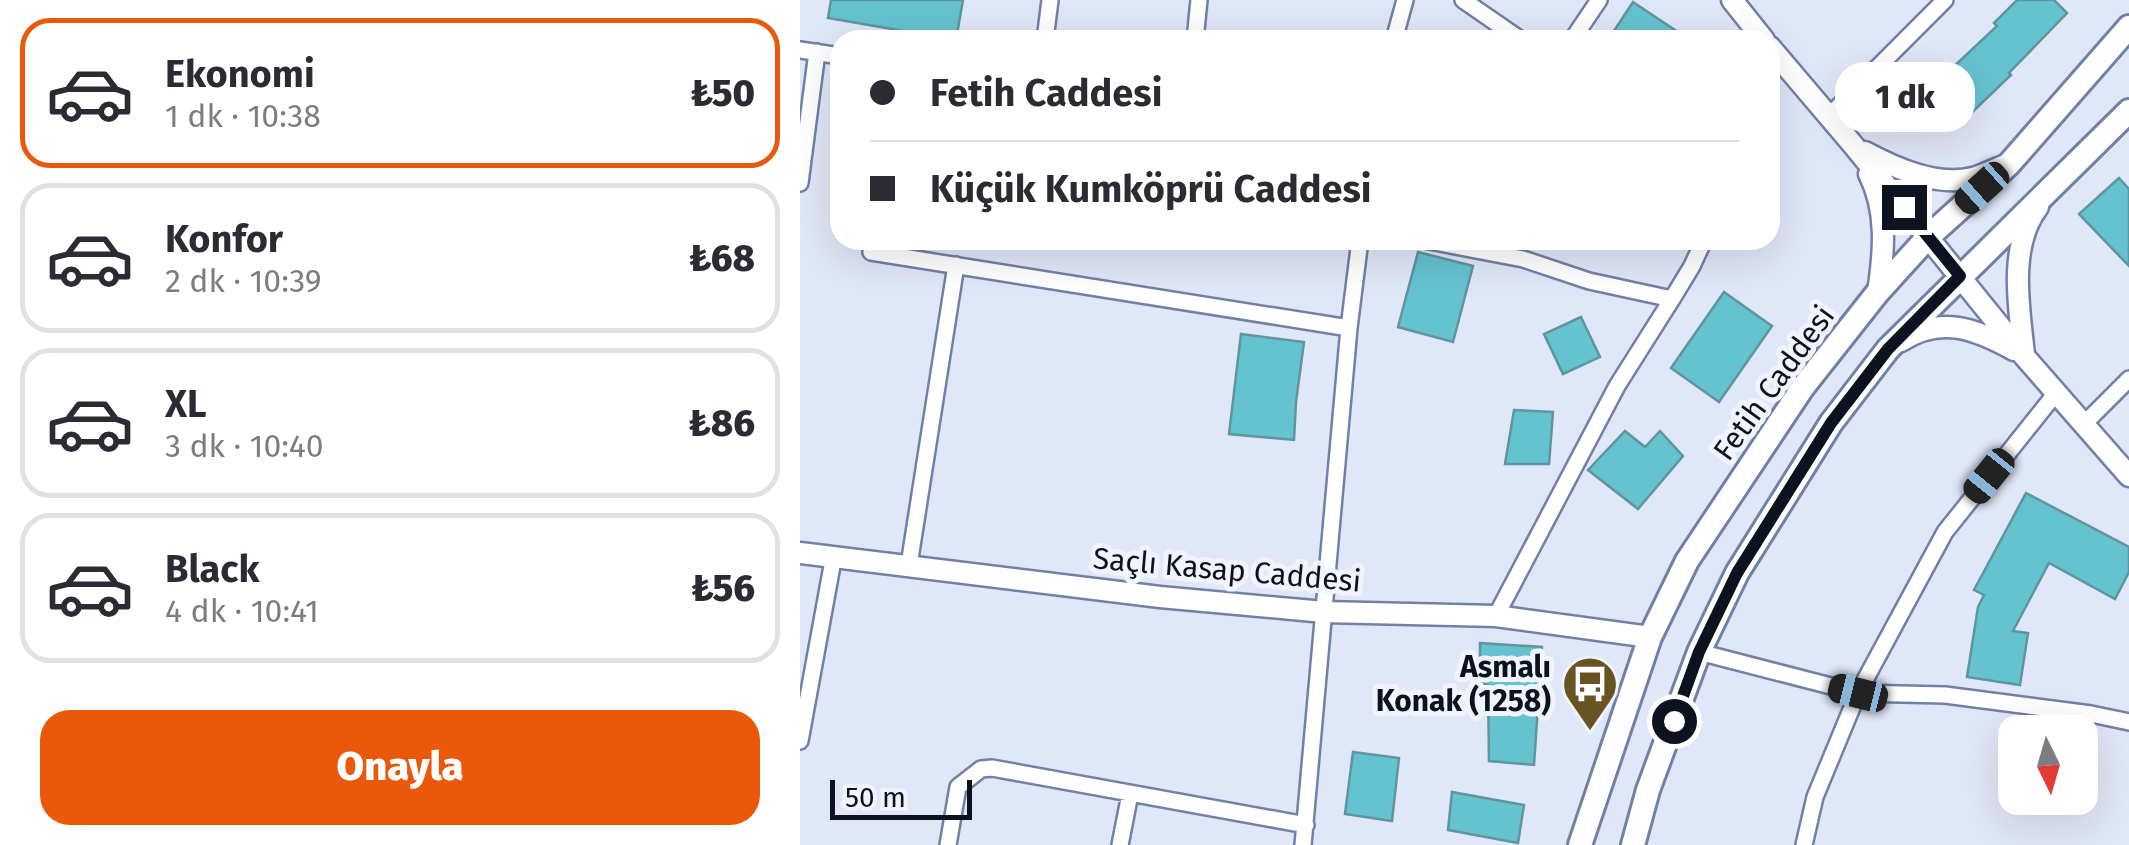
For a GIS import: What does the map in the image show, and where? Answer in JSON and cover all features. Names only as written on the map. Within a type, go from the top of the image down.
[{"type":"main road","name":"Fetih Caddesi","points":[[1580,845],[1650,637],[1686,560],[1803,387],[1878,292],[1928,237],[2009,164],[2129,27]]},
{"type":"main road","points":[[1633,845],[1648,790],[1699,652],[1747,556],[1831,423],[1888,349],[2129,111]]},
{"type":"street","points":[[1046,30],[1050,0]]},
{"type":"street","points":[[1195,30],[1199,0]]},
{"type":"street","points":[[1397,30],[1405,0]]},
{"type":"street","points":[[1463,0],[1506,30]]},
{"type":"street","points":[[1579,30],[1599,0]]},
{"type":"street","points":[[1732,0],[1755,30]]},
{"type":"street","points":[[1829,116],[1945,0]]},
{"type":"street","points":[[800,50],[830,54]]},
{"type":"street","points":[[800,183],[818,52]]},
{"type":"street","points":[[1780,60],[2024,356],[2129,476]]},
{"type":"street","points":[[1854,146],[1890,165],[1928,178],[1969,179],[2009,164]]},
{"type":"street","points":[[1854,146],[1875,185],[1883,224],[1884,254],[1878,292]]},
{"type":"street","points":[[2024,356],[2019,262],[2027,221],[2064,173]]},
{"type":"street","points":[[1303,845],[1348,328],[1359,250]]},
{"type":"street","points":[[1474,250],[1672,299]]},
{"type":"street","points":[[1523,260],[1525,250]]},
{"type":"street","points":[[1496,616],[1617,386],[1699,250]]},
{"type":"street","points":[[871,252],[1348,328]]},
{"type":"street","points":[[909,565],[956,265]]},
{"type":"street","points":[[1888,349],[1916,331],[1951,326],[1984,333],[2024,356]]},
{"type":"street","points":[[2083,425],[2129,379]]},
{"type":"street","points":[[1804,845],[1815,797],[1858,693],[1945,532],[2056,393]]},
{"type":"street","name":"Saçlı Kasap Caddesi","points":[[800,553],[1160,597],[1324,612],[1496,616],[1650,637]]},
{"type":"street","points":[[800,741],[834,556]]},
{"type":"street","points":[[1699,652],[1858,693],[1946,696],[2129,722]]},
{"type":"street","points":[[948,845],[958,787],[981,769],[992,768],[1306,824]]},
{"type":"street","points":[[1120,845],[1130,794]]},
{"type":"building","points":[[831,0],[963,0],[958,30],[898,30],[828,18]]},
{"type":"building","points":[[2017,0],[2054,0],[2067,13],[1962,122],[1886,124],[1886,81],[1935,80],[1947,73],[1997,26],[1994,23]]},
{"type":"building","points":[[1633,2],[1675,30],[1615,30]]},
{"type":"building","points":[[2119,178],[2129,189],[2129,266],[2079,214]]},
{"type":"building","points":[[1418,252],[1473,266],[1453,342],[1398,327]]},
{"type":"building","points":[[1724,292],[1772,326],[1719,402],[1671,368]]},
{"type":"building","points":[[1581,317],[1600,357],[1563,374],[1544,334]]},
{"type":"building","points":[[1241,334],[1304,342],[1294,440],[1229,434]]},
{"type":"building","points":[[1514,410],[1553,412],[1549,464],[1505,464]]},
{"type":"building","points":[[1625,431],[1645,447],[1660,431],[1683,456],[1638,509],[1588,470]]},
{"type":"building","points":[[2026,493],[2129,547],[2129,572],[2115,599],[2049,563],[2013,631],[2028,633],[2020,685],[1967,677],[1978,607],[1984,595],[1974,590]]},
{"type":"building","points":[[1480,643],[1542,647],[1534,765],[1489,761],[1488,685],[1480,682]]},
{"type":"building","points":[[1353,752],[1399,758],[1392,821],[1345,814]]},
{"type":"building","points":[[1452,792],[1524,805],[1518,843],[1448,830]]},
{"type":"place","name":"Asmalı Konak (1258)","points":[[1590,733]]},
{"type":"route","points":[[1674,721],[1699,652],[1737,573],[1831,423],[1888,349],[1960,276],[1904,207]]}]
